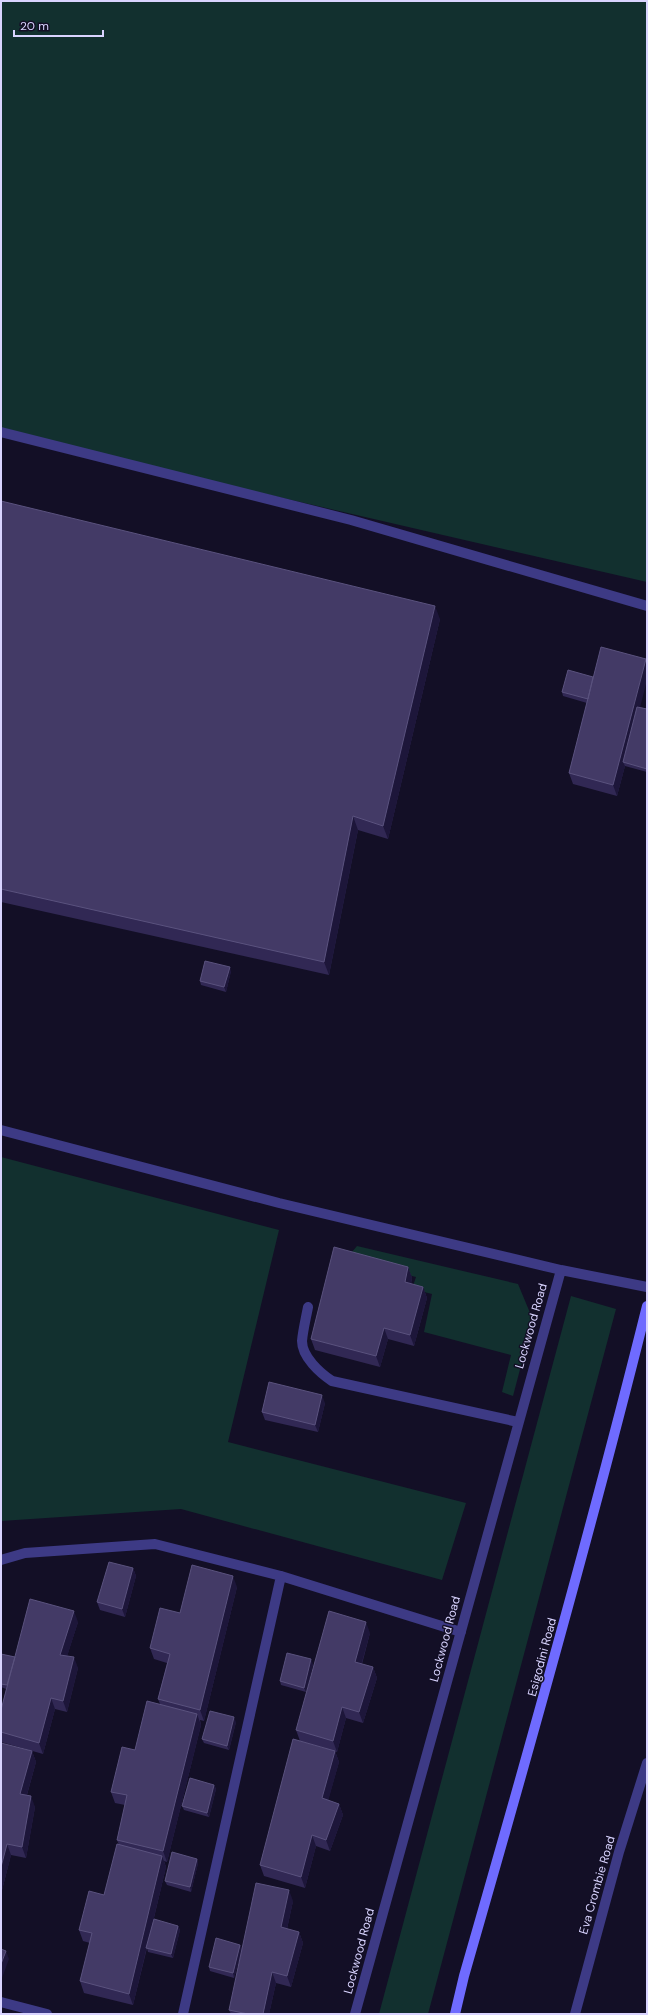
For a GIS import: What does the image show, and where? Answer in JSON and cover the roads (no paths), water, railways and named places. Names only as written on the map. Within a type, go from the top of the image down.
[{"type":"main road","name":"Esigodini Road","points":[[455,2014],[464,1976],[549,1679],[606,1470],[647,1306]]},
{"type":"street","points":[[1,432],[351,520],[647,606]]},
{"type":"street","points":[[1,1130],[279,1203],[561,1270],[647,1287]]},
{"type":"street","name":"Lockwood Road","points":[[356,2014],[561,1270]]},
{"type":"street","points":[[308,1307],[302,1343],[304,1351],[322,1375],[332,1381],[518,1422]]},
{"type":"street","points":[[1,1560],[26,1553],[155,1544],[281,1576],[461,1632]]},
{"type":"street","points":[[183,2014],[281,1576]]},
{"type":"street","name":"Eva Crombie Road","points":[[575,2014],[619,1852],[647,1764]]},
{"type":"street","points":[[1,2002],[47,2014]]}]
